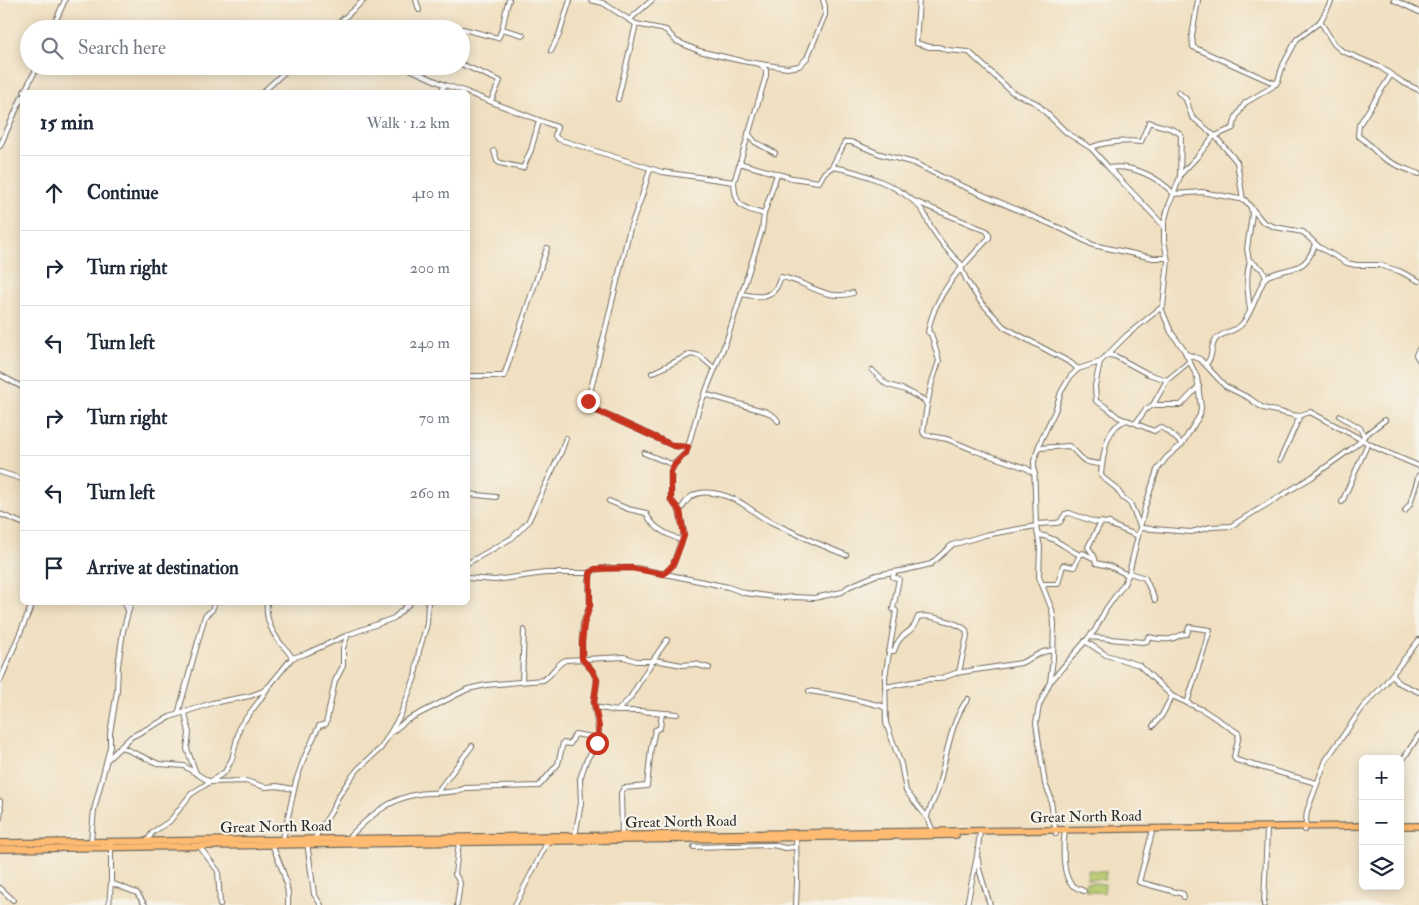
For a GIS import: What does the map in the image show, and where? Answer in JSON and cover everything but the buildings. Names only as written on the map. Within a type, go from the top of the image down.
[{"type":"highway","points":[[1404,827],[1419,827]]},
{"type":"highway","name":"Great North Road","points":[[0,843],[91,841],[111,844],[199,846],[272,845],[348,838],[575,838],[1359,828]]},
{"type":"highway","name":"Great North Road","points":[[0,849],[147,841],[283,839],[309,841],[458,842],[548,841],[622,835],[796,835]]},
{"type":"street","points":[[56,20],[65,0]]},
{"type":"street","points":[[342,20],[364,0]]},
{"type":"street","points":[[416,0],[419,10]]},
{"type":"street","points":[[470,31],[498,38],[509,0]]},
{"type":"street","points":[[551,51],[559,35],[570,0]]},
{"type":"street","points":[[591,0],[603,3],[636,24],[666,30],[676,41],[709,54],[792,68],[805,62],[825,15],[825,6],[822,0]]},
{"type":"street","points":[[629,20],[652,0]]},
{"type":"street","points":[[919,0],[916,43],[947,50],[969,52],[1012,92],[1036,104],[1067,133],[1091,148],[1164,226]]},
{"type":"street","points":[[1198,0],[1192,36],[1194,47],[1276,84]]},
{"type":"street","points":[[1180,174],[1216,136],[1232,128],[1236,117],[1245,103],[1276,84],[1297,39],[1320,22],[1332,0]]},
{"type":"street","points":[[1394,0],[1419,12]]},
{"type":"street","points":[[1320,22],[1338,48],[1380,67],[1419,90]]},
{"type":"street","points":[[618,100],[636,24]]},
{"type":"street","points":[[502,29],[523,35]]},
{"type":"street","points":[[760,64],[766,70],[766,76],[734,182],[737,203],[748,210],[764,214]]},
{"type":"street","points":[[470,68],[500,81],[491,101]]},
{"type":"street","points":[[25,90],[33,75]]},
{"type":"street","points":[[266,90],[282,75]]},
{"type":"street","points":[[423,75],[459,90]]},
{"type":"street","points":[[1391,75],[1359,125],[1358,136],[1363,138],[1381,156],[1394,164],[1419,174]]},
{"type":"street","points":[[441,90],[445,85]]},
{"type":"street","points":[[1178,92],[1186,99],[1192,117],[1216,136],[1237,162],[1243,200]]},
{"type":"street","points":[[470,94],[557,127],[555,136],[558,139],[650,169],[676,175],[734,182]]},
{"type":"street","points":[[0,146],[20,101]]},
{"type":"street","points":[[494,151],[497,161],[500,163],[523,168],[531,150],[539,121]]},
{"type":"street","points":[[1091,148],[1095,145],[1131,140],[1141,142],[1148,122],[1160,127],[1176,130],[1181,135],[1180,174],[1164,226],[1167,258],[1164,303],[1161,308],[1127,335],[1100,362],[1095,386],[1096,401],[1118,418],[1155,431],[1160,427],[1169,432],[1182,444]]},
{"type":"street","points":[[748,133],[755,142],[775,153]]},
{"type":"street","points":[[739,162],[777,174],[816,182],[820,180],[826,170],[832,167],[844,144],[851,142],[880,154],[914,163],[1064,230],[1093,245],[1153,258],[1167,258]]},
{"type":"street","points":[[832,167],[861,174],[881,182],[912,200],[923,211],[935,234],[961,264],[967,281],[980,302],[1004,327],[1071,363],[1078,369]]},
{"type":"street","points":[[1109,168],[1122,168],[1145,174],[1165,185],[1174,194],[1202,192],[1243,200],[1263,222],[1275,227],[1303,232],[1315,244],[1347,263],[1379,265],[1400,271],[1419,281]]},
{"type":"street","points":[[650,169],[625,246],[588,401],[591,408],[636,429],[674,446],[688,447]]},
{"type":"street","points":[[664,573],[673,565],[684,533],[680,511],[671,500],[671,471],[674,465],[686,453],[698,408],[727,339],[762,230],[764,214],[777,174]]},
{"type":"street","points":[[912,200],[988,233],[989,238],[946,286],[930,321],[928,332],[933,340],[939,361],[932,382],[923,432],[925,435],[948,439],[989,456],[1026,468],[1035,474]]},
{"type":"street","points":[[1250,310],[1247,293],[1250,260],[1247,248],[1252,214],[1251,207]]},
{"type":"street","points":[[1206,364],[1212,356],[1215,340],[1240,327],[1245,321],[1266,277],[1303,265],[1311,256],[1315,244]]},
{"type":"street","points":[[470,376],[504,376],[547,248]]},
{"type":"street","points":[[1250,260],[1262,269],[1266,277]]},
{"type":"street","points":[[741,294],[764,296],[775,290],[781,277],[828,295],[839,297],[853,293]]},
{"type":"street","points":[[1056,832],[1050,795],[1045,784],[1036,723],[1041,700],[1050,682],[1098,626],[1106,609],[1129,574],[1145,507],[1157,470],[1166,458],[1182,444],[1200,415],[1201,407],[1197,377],[1186,354],[1171,332],[1161,308]]},
{"type":"street","points":[[1419,349],[1416,358],[1419,360]]},
{"type":"street","points":[[652,373],[691,354],[700,356],[715,369]]},
{"type":"street","points":[[1186,354],[1198,357],[1225,386],[1249,398],[1263,408],[1294,416],[1310,412],[1363,438],[1384,452],[1419,466]]},
{"type":"street","points":[[1106,355],[1115,356],[1146,373],[1167,380]]},
{"type":"street","points":[[1050,682],[1054,618],[1039,571],[1040,547],[1036,525],[1034,461],[1066,383],[1078,369],[1100,362]]},
{"type":"street","points":[[1136,423],[1145,410],[1152,405],[1167,380],[1189,362]]},
{"type":"street","points":[[872,370],[884,383],[922,398],[927,405]]},
{"type":"street","points":[[0,375],[20,386]]},
{"type":"street","points":[[1152,405],[1181,405],[1199,386]]},
{"type":"street","points":[[704,394],[768,412],[778,422]]},
{"type":"street","points":[[1280,460],[1300,416]]},
{"type":"street","points":[[1340,416],[1360,428],[1363,438]]},
{"type":"street","points":[[1125,420],[1117,424],[1108,438],[1102,464],[1102,477],[1130,503],[1141,528]]},
{"type":"street","points":[[1141,528],[1191,532],[1211,527],[1230,526],[1312,477],[1385,420]]},
{"type":"street","points":[[470,562],[512,538],[528,522],[566,438]]},
{"type":"street","points":[[1342,502],[1368,443]]},
{"type":"street","points":[[1038,448],[1069,446],[1084,462],[1102,464]]},
{"type":"street","points":[[644,453],[674,465]]},
{"type":"street","points":[[0,472],[20,479]]},
{"type":"street","points":[[1404,512],[1410,504],[1419,475]]},
{"type":"street","points":[[680,511],[686,501],[694,495],[712,493],[721,495],[745,505],[764,519],[846,556]]},
{"type":"street","points":[[470,494],[496,497]]},
{"type":"street","points":[[609,502],[646,513],[649,522],[653,526],[682,541]]},
{"type":"street","points":[[470,578],[495,580],[545,573],[590,573],[595,569],[631,568],[728,587],[745,593],[782,598],[814,598],[840,593],[872,576],[931,564],[952,545],[985,535],[1060,522],[1063,515],[1067,513],[1095,522],[1110,523],[1138,536]]},
{"type":"street","points":[[0,514],[20,522]]},
{"type":"street","points":[[1101,522],[1088,547],[1096,563],[1145,578],[1155,600]]},
{"type":"street","points":[[1039,535],[1050,537],[1080,555],[1083,553],[1095,559]]},
{"type":"street","points":[[1042,584],[1058,584],[1063,565],[1074,566],[1080,555]]},
{"type":"street","points":[[894,572],[893,577],[899,579],[893,609],[896,611],[888,651],[885,687],[886,726],[901,764],[905,789],[927,817],[934,833]]},
{"type":"street","points":[[575,838],[581,803],[580,780],[586,760],[598,738],[599,727],[594,708],[597,680],[592,670],[582,659],[582,634],[590,605],[590,573]]},
{"type":"street","points":[[0,681],[32,605]]},
{"type":"street","points":[[126,605],[128,611]]},
{"type":"street","points":[[91,841],[94,810],[108,759],[123,631],[130,605]]},
{"type":"street","points":[[178,714],[205,616],[212,610],[214,605]]},
{"type":"street","points":[[267,605],[266,612],[271,627],[292,658]]},
{"type":"street","points":[[147,841],[153,832],[170,821],[191,794],[222,775],[228,767],[240,726],[260,701],[267,688],[292,658],[394,618],[408,605]]},
{"type":"street","points":[[321,905],[314,894],[309,841],[331,812],[350,779],[381,748],[392,732],[415,677],[419,650],[428,624],[428,605]]},
{"type":"street","points":[[888,651],[894,651],[899,638],[914,628],[918,617],[937,618],[963,627],[966,630],[967,636],[959,672]]},
{"type":"street","points":[[1089,637],[1143,642],[1148,637],[1160,640],[1171,639],[1186,634],[1189,627],[1210,630],[1187,703]]},
{"type":"street","points":[[522,682],[524,630]]},
{"type":"street","points":[[283,839],[293,789],[304,758],[318,728],[320,725],[326,724],[337,675],[343,666],[343,648],[347,636]]},
{"type":"street","points":[[617,711],[630,698],[667,640]]},
{"type":"street","points":[[1305,829],[1307,811],[1326,760],[1363,707],[1383,686],[1419,640]]},
{"type":"street","points":[[1085,642],[1106,655],[1138,665],[1172,696],[1206,711],[1238,733],[1234,757],[1236,760],[1316,783]]},
{"type":"street","points":[[885,687],[939,679],[959,672],[1015,665],[1025,662],[1042,652],[1053,650]]},
{"type":"street","points":[[392,732],[407,720],[468,690],[486,684],[543,680],[562,661],[624,657],[636,661],[657,660],[682,665],[695,664],[709,668]]},
{"type":"street","points":[[1393,674],[1397,682],[1419,692]]},
{"type":"street","points":[[108,759],[139,732],[170,716],[212,703],[256,694],[267,688]]},
{"type":"street","points":[[809,691],[841,696],[885,708]]},
{"type":"street","points":[[1153,726],[1162,715],[1172,696]]},
{"type":"street","points":[[927,817],[937,791],[944,761],[959,715],[968,699]]},
{"type":"street","points":[[594,708],[677,714]]},
{"type":"street","points":[[184,712],[189,733],[187,749],[196,773]]},
{"type":"street","points":[[622,835],[621,793],[624,788],[647,786],[650,748],[655,730],[660,728],[662,712]]},
{"type":"street","points":[[348,838],[369,818],[392,802],[407,796],[456,791],[465,788],[539,786],[558,764],[563,743],[570,744],[576,734],[598,738]]},
{"type":"street","points":[[1404,758],[1419,734]]},
{"type":"street","points":[[437,792],[472,746]]},
{"type":"street","points":[[121,747],[159,764],[180,764],[210,782],[246,781],[265,787],[277,786],[293,789]]},
{"type":"street","points":[[0,801],[0,818]]},
{"type":"street","points":[[1153,830],[1139,882],[1140,884],[1183,894],[1184,897]]},
{"type":"street","points":[[1264,905],[1267,830]]},
{"type":"street","points":[[1065,832],[1064,863],[1068,879],[1072,885],[1084,891]]},
{"type":"street","points":[[967,905],[980,833]]},
{"type":"street","points":[[796,835],[796,905]]},
{"type":"street","points":[[514,905],[548,841]]},
{"type":"street","points":[[457,905],[460,883],[455,874],[458,842]]},
{"type":"street","points":[[109,905],[111,844]]},
{"type":"street","points":[[272,845],[280,861],[288,894],[288,905]]},
{"type":"street","points":[[694,847],[773,845],[785,848],[796,847]]},
{"type":"street","points":[[199,846],[218,871],[220,905]]},
{"type":"street","points":[[977,856],[990,905]]},
{"type":"street","points":[[111,883],[136,893],[145,905]]},
{"type":"street","points":[[0,888],[13,900]]},
{"type":"green space","points":[[1088,870],[1106,871],[1105,880],[1087,879]]},
{"type":"green space","points":[[1086,882],[1105,884],[1104,893],[1086,891]]},
{"type":"route","points":[[588,401],[588,405],[591,408],[636,429],[674,446],[688,447],[686,453],[675,463],[671,471],[671,500],[679,510],[684,533],[675,561],[671,567],[664,574],[631,568],[595,569],[590,573],[590,608],[585,618],[582,634],[582,659],[596,675],[598,684],[594,702],[599,727],[597,743]]}]
